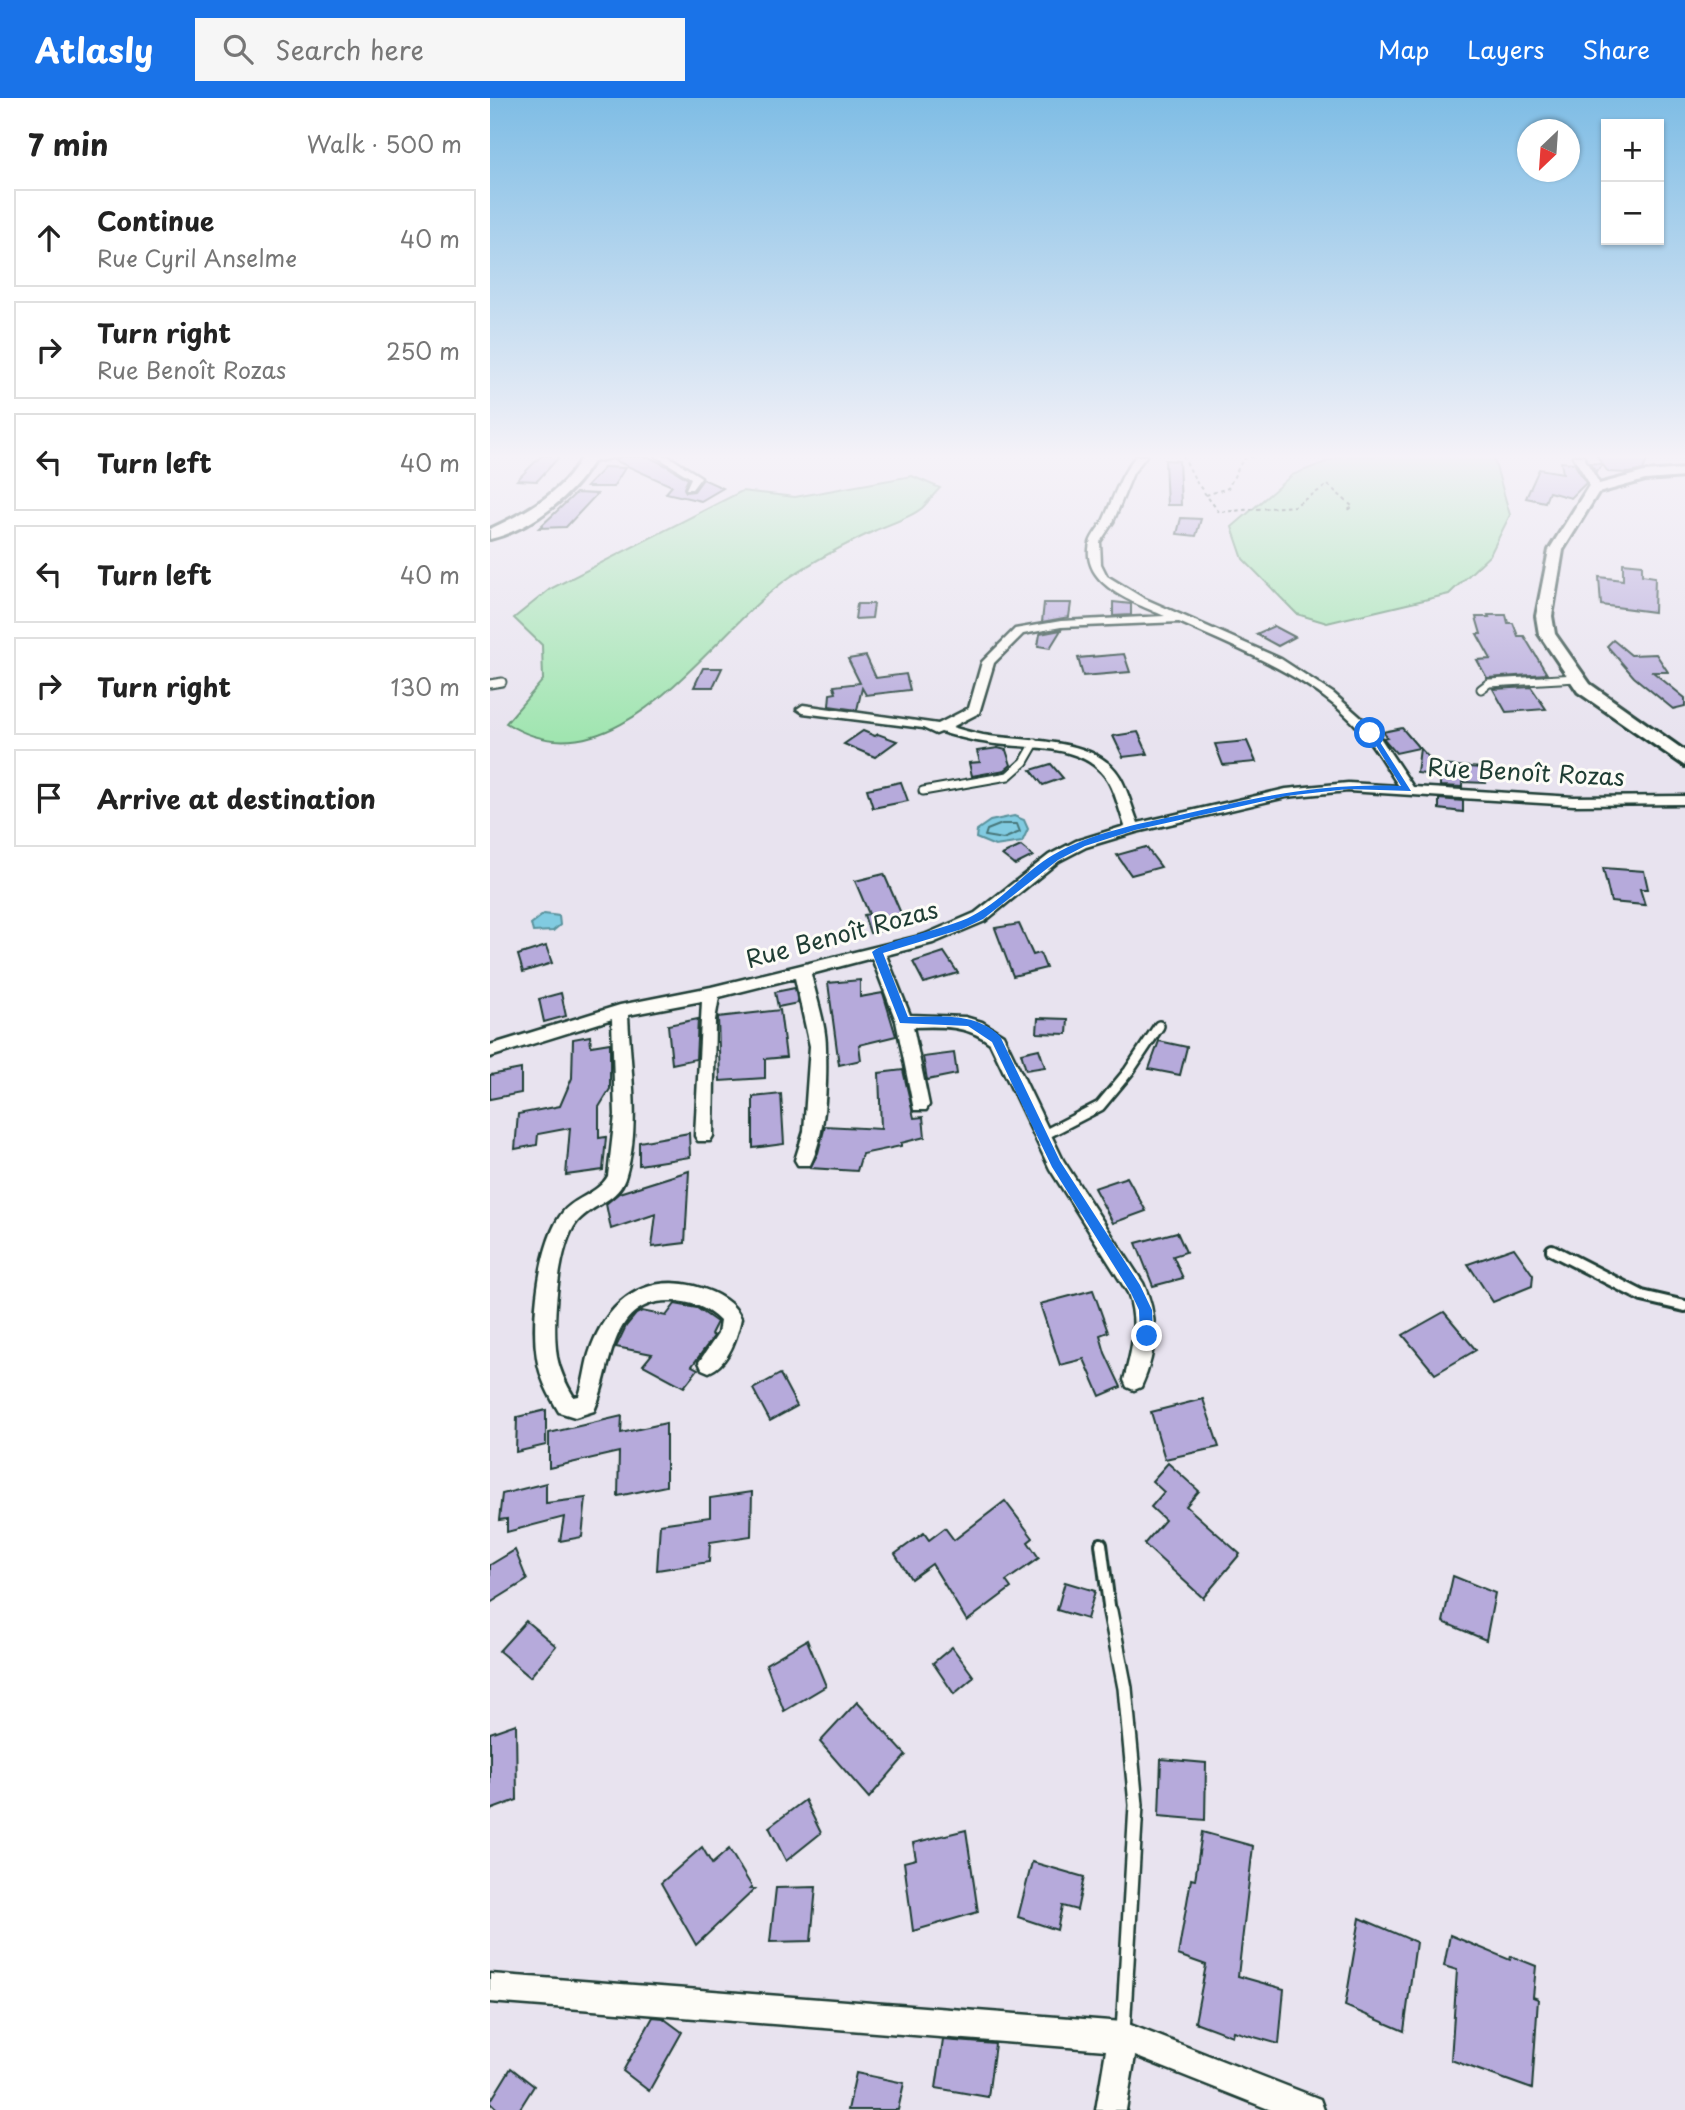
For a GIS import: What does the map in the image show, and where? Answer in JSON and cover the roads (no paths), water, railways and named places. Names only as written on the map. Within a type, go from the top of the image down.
[{"type":"street","points":[[1095,550],[1096,564],[1109,583],[1139,600],[1277,662],[1329,696],[1370,733],[1408,789]]},
{"type":"street","points":[[1556,550],[1544,616],[1547,634],[1584,688],[1685,760]]},
{"type":"street","points":[[936,730],[975,710],[988,662],[1019,631],[1061,624],[1185,619]]},
{"type":"street","points":[[803,709],[910,722],[936,730],[1035,743],[1084,754],[1101,764],[1113,777],[1133,828]]},
{"type":"street","name":"Rue Benoît Rozas","points":[[490,1051],[620,1011],[802,971],[959,927],[980,917],[1054,858],[1081,844],[1133,828],[1286,793],[1348,787],[1574,802],[1685,800]]},
{"type":"street","points":[[877,952],[904,1020],[920,1105]]},
{"type":"street","points":[[802,971],[818,1046],[813,1131],[804,1160]]},
{"type":"street","points":[[704,1136],[707,1020],[711,993]]},
{"type":"street","points":[[620,1011],[622,1098],[617,1178],[601,1197],[574,1212],[556,1241],[543,1330],[547,1358],[556,1390],[567,1405],[586,1404],[593,1391],[604,1340],[614,1322],[625,1307],[659,1291],[691,1293],[720,1306],[731,1318],[727,1337],[709,1362]]},
{"type":"street","points":[[904,1020],[970,1022],[985,1028],[997,1039],[1056,1164],[1136,1289],[1145,1310],[1147,1336],[1134,1380]]},
{"type":"street","points":[[490,1988],[1123,2037],[1308,2110]]},
{"type":"street","points":[[1111,2110],[1123,2037]]},
{"type":"lane","points":[[1480,689],[1489,683],[1577,678]]},
{"type":"lane","points":[[490,684],[502,682]]},
{"type":"lane","points":[[923,791],[1008,776],[1024,762],[1035,743]]},
{"type":"lane","points":[[1042,1136],[1100,1106],[1159,1026]]},
{"type":"lane","points":[[1552,1250],[1642,1296],[1685,1306]]},
{"type":"lane","points":[[1101,1544],[1104,1581],[1125,1688],[1136,1805],[1123,2037]]},
{"type":"water","points":[[1014,816],[1024,820],[1028,829],[1022,842],[995,846],[976,838],[977,830],[990,821]]},
{"type":"water","points":[[544,914],[559,916],[560,925],[553,931],[533,932],[531,924]]}]
